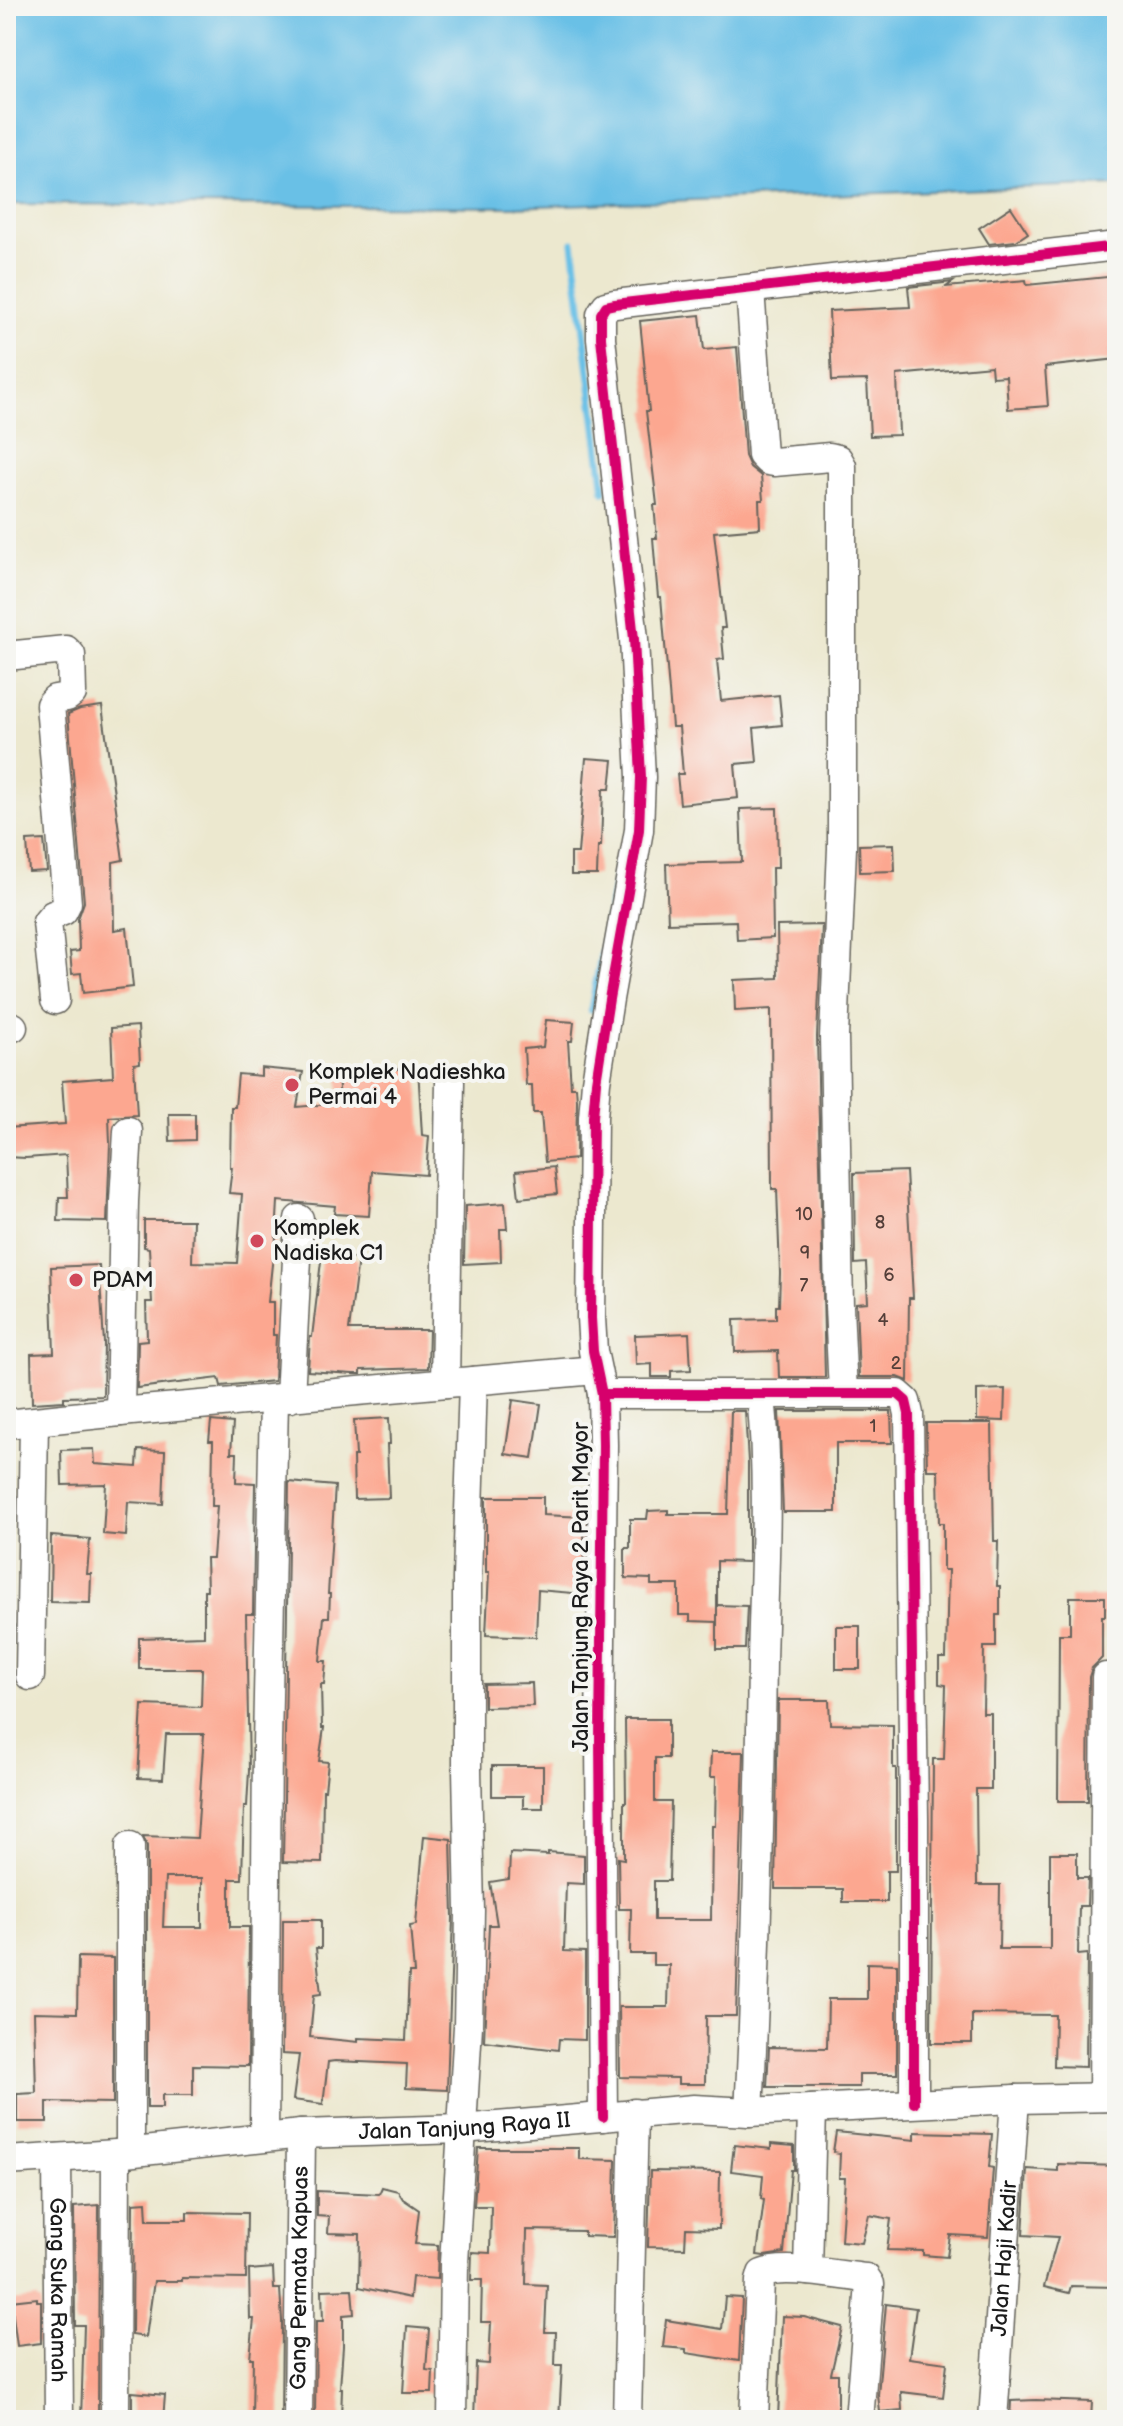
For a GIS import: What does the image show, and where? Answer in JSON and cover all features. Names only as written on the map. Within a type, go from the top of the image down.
[{"type":"street","points":[[6,1424],[473,1381],[599,1382],[591,1318],[593,1117],[609,999],[639,830],[641,777],[634,639],[601,338],[601,314],[606,306],[615,304],[1117,246]]},
{"type":"street","points":[[750,289],[762,455],[774,462],[830,457],[838,459],[842,466],[842,848],[834,1037],[838,1291],[843,1393]]},
{"type":"street","points":[[6,656],[66,650],[71,655],[72,693],[55,699],[50,705],[67,903],[63,911],[47,922],[55,1000]]},
{"type":"street","points":[[445,1383],[450,1082]]},
{"type":"street","points":[[120,1412],[123,1214],[128,1131]]},
{"type":"street","points":[[264,2137],[267,1745],[282,1399],[299,1219]]},
{"type":"street","points":[[452,2420],[454,2263],[468,2026],[467,1610],[473,1381]]},
{"type":"street","name":"Jalan Tanjung Raya 2 Parit Mayor","points":[[603,2117],[600,1739],[603,1445],[599,1382],[761,1395],[898,1394],[906,1401],[909,1414],[914,1819],[914,2103]]},
{"type":"street","points":[[749,2112],[757,1930],[766,1539],[761,1395]]},
{"type":"street","points":[[30,1676],[34,1422]]},
{"type":"street","points":[[1106,1677],[1110,2097]]},
{"type":"street","points":[[115,2420],[130,1846]]},
{"type":"street","name":"Jalan Tanjung Raya II","points":[[6,2161],[123,2153],[301,2134],[462,2129],[694,2109],[749,2112],[1110,2097]]},
{"type":"street","name":"Jalan Haji Kadir","points":[[993,2420],[1015,2099]]},
{"type":"street","points":[[808,2271],[812,2109]]},
{"type":"street","points":[[627,2420],[634,2113]]},
{"type":"street","name":"Gang Permata Kapuas","points":[[298,2420],[301,2134]]},
{"type":"street","name":"Gang Suka Ramah","points":[[57,2158],[59,2420]]},
{"type":"street","points":[[754,2420],[762,2274],[770,2271],[808,2271],[866,2278],[870,2284],[859,2420]]},
{"type":"water","points":[[6,6],[1117,6],[1117,184],[512,207],[6,204]]},
{"type":"building","points":[[1011,207],[1028,233],[1016,241],[989,244],[979,228]]},
{"type":"building","points":[[1117,276],[1117,359],[1045,367],[1048,406],[1008,409],[1006,376],[992,377],[991,366],[897,375],[899,435],[870,436],[867,380],[832,381],[829,311],[910,307],[908,287],[1026,280],[1027,285]]},
{"type":"building","points":[[700,315],[704,350],[737,347],[745,456],[750,467],[761,476],[763,500],[759,500],[760,528],[714,532],[725,628],[721,628],[724,659],[717,660],[721,701],[779,695],[782,725],[754,728],[757,762],[735,764],[738,798],[680,804],[677,774],[683,774],[679,727],[672,727],[661,597],[658,597],[653,538],[657,538],[654,505],[657,505],[640,321]]},
{"type":"building","points":[[102,706],[123,860],[113,862],[114,930],[127,928],[133,987],[83,993],[81,973],[72,974],[70,952],[79,951],[78,919],[84,902],[68,714]]},
{"type":"building","points":[[586,758],[613,760],[610,789],[603,789],[597,875],[571,875],[571,853],[578,853]]},
{"type":"building","points":[[777,808],[778,868],[772,868],[773,938],[737,940],[736,921],[668,923],[666,864],[742,862],[740,809]]},
{"type":"building","points":[[44,840],[47,871],[29,872],[27,841]]},
{"type":"building","points":[[894,844],[895,871],[860,872],[859,845]]},
{"type":"building","points":[[822,925],[817,1037],[825,1377],[779,1377],[778,1351],[735,1352],[734,1320],[776,1319],[780,1273],[777,1189],[772,1189],[771,1009],[735,1011],[734,980],[778,978],[777,926]]},
{"type":"building","points":[[546,1020],[574,1022],[572,1041],[568,1041],[571,1087],[576,1087],[577,1100],[576,1159],[545,1162],[541,1113],[533,1113],[532,1085],[526,1085],[524,1049],[543,1047]]},
{"type":"building","points":[[138,1026],[140,1063],[134,1064],[137,1115],[109,1117],[107,1222],[58,1221],[59,1197],[68,1197],[66,1155],[6,1157],[6,1128],[65,1124],[62,1081],[113,1077],[111,1028]]},
{"type":"building","points":[[418,1067],[422,1135],[429,1136],[426,1175],[372,1171],[369,1216],[334,1214],[335,1206],[278,1201],[268,1302],[273,1302],[273,1335],[276,1335],[274,1381],[221,1386],[219,1378],[137,1388],[138,1341],[147,1340],[146,1302],[152,1302],[149,1248],[144,1247],[144,1220],[193,1220],[192,1262],[237,1263],[242,1194],[229,1193],[231,1107],[235,1107],[238,1074],[261,1076],[261,1068],[303,1072],[297,1107],[340,1103],[338,1074]]},
{"type":"building","points":[[169,1114],[195,1114],[195,1140],[170,1141]]},
{"type":"building","points":[[554,1167],[557,1194],[519,1198],[516,1171]]},
{"type":"building","points":[[906,1171],[913,1298],[909,1298],[908,1381],[898,1377],[859,1377],[856,1303],[868,1302],[866,1263],[855,1264],[854,1173]]},
{"type":"building","points":[[505,1203],[507,1229],[500,1229],[501,1262],[464,1264],[465,1206]]},
{"type":"building","points":[[322,1253],[358,1259],[349,1330],[429,1330],[428,1368],[361,1370],[361,1374],[308,1371]]},
{"type":"building","points":[[99,1265],[104,1343],[103,1396],[64,1397],[64,1401],[32,1403],[31,1354],[54,1353],[51,1267]]},
{"type":"building","points":[[689,1333],[691,1370],[671,1371],[671,1377],[652,1377],[652,1364],[636,1365],[635,1335]]},
{"type":"building","points":[[1005,1389],[1004,1421],[977,1420],[977,1390]]},
{"type":"building","points":[[513,1400],[541,1404],[533,1458],[505,1454]]},
{"type":"building","points":[[731,1411],[745,1411],[748,1562],[717,1561],[717,1622],[690,1621],[690,1615],[679,1615],[679,1585],[651,1585],[651,1579],[625,1578],[625,1548],[630,1548],[630,1519],[647,1519],[648,1511],[728,1514]]},
{"type":"building","points":[[779,1411],[891,1411],[892,1443],[836,1443],[836,1512],[783,1512]]},
{"type":"building","points":[[389,1418],[389,1498],[354,1499],[354,1420]]},
{"type":"building","points":[[211,1421],[233,1423],[231,1453],[237,1453],[236,1482],[255,1483],[253,1614],[246,1614],[247,1806],[244,1806],[242,1879],[230,1879],[230,1927],[249,1927],[248,2066],[193,2065],[193,2095],[162,2095],[162,2108],[147,2108],[147,1846],[143,1836],[197,1838],[204,1734],[166,1734],[163,1779],[138,1778],[142,1705],[201,1707],[202,1669],[139,1669],[139,1638],[204,1636],[206,1558],[213,1558],[217,1506],[212,1506],[213,1441],[209,1441]],"holes":[[[165,1878],[202,1878],[202,1927],[163,1927]]]},
{"type":"building","points":[[926,1423],[992,1423],[994,1541],[998,1541],[1000,1615],[996,1615],[996,1647],[984,1647],[983,1713],[991,1713],[991,1789],[976,1789],[977,1885],[1000,1885],[999,1949],[1050,1949],[1050,1853],[1077,1853],[1077,1878],[1088,1878],[1087,1906],[1079,1906],[1078,1955],[1087,1954],[1086,2067],[1054,2066],[1055,2015],[972,2014],[972,2043],[931,2043],[933,1759],[944,1759],[946,1685],[939,1684],[939,1658],[946,1658],[948,1570],[943,1570],[938,1470],[927,1470]]},
{"type":"building","points":[[94,1449],[95,1464],[137,1467],[138,1450],[165,1451],[163,1504],[128,1502],[126,1536],[103,1534],[106,1484],[62,1485],[61,1450]]},
{"type":"building","points":[[289,1482],[335,1486],[329,1617],[324,1617],[320,1661],[326,1661],[324,1684],[321,1684],[324,1728],[319,1761],[328,1762],[323,1790],[322,1863],[283,1862]]},
{"type":"building","points":[[486,1497],[543,1497],[543,1515],[585,1517],[584,1594],[538,1590],[536,1637],[486,1635],[489,1572],[486,1572]]},
{"type":"building","points":[[51,1536],[90,1539],[87,1574],[91,1574],[90,1603],[50,1602]]},
{"type":"building","points":[[1070,1597],[1105,1597],[1102,1658],[1092,1668],[1089,1677],[1088,1801],[1058,1801],[1059,1634],[1070,1634]]},
{"type":"building","points":[[717,1605],[747,1606],[745,1649],[717,1649]]},
{"type":"building","points":[[836,1626],[860,1626],[860,1669],[836,1669]]},
{"type":"building","points":[[532,1683],[533,1706],[484,1707],[484,1684]]},
{"type":"building","points":[[778,1700],[829,1700],[830,1724],[893,1725],[896,1871],[887,1871],[887,1902],[843,1902],[843,1889],[775,1889]]},
{"type":"building","points":[[625,1719],[668,1719],[668,1758],[655,1758],[655,1802],[671,1802],[669,1881],[654,1881],[654,1920],[711,1920],[716,1777],[710,1777],[711,1752],[744,1752],[736,2016],[706,2016],[705,2084],[678,2084],[678,2078],[620,2077],[619,2007],[668,2007],[669,1965],[653,1965],[653,1954],[630,1954],[631,1909],[619,1909],[618,1858],[624,1859],[626,1802]]},
{"type":"building","points":[[492,1766],[543,1766],[543,1808],[523,1808],[523,1796],[492,1796]]},
{"type":"building","points":[[424,1836],[451,1839],[453,1918],[447,2090],[406,2088],[407,2064],[335,2061],[328,2062],[323,2104],[293,2100],[299,2055],[282,2054],[283,1920],[321,1920],[321,1948],[316,1948],[321,1994],[314,1995],[310,2037],[358,2042],[358,2038],[406,2040],[409,1973],[414,1973],[410,1926],[416,1925]]},
{"type":"building","points":[[548,1852],[584,1855],[584,1884],[566,1883],[564,1951],[585,1952],[585,2040],[559,2039],[558,2050],[484,2041],[489,1925],[497,1925],[490,1882],[509,1879],[510,1853],[548,1855]]},
{"type":"building","points":[[78,1957],[113,1958],[113,2103],[47,2102],[47,2122],[17,2122],[17,2094],[36,2093],[34,2012],[77,2013]]},
{"type":"building","points":[[867,1963],[897,1964],[897,2074],[859,2074],[859,2087],[767,2087],[769,2047],[827,2048],[828,1999],[867,1999]]},
{"type":"building","points":[[836,2132],[915,2140],[915,2132],[992,2134],[988,2237],[950,2235],[947,2257],[923,2255],[923,2251],[887,2250],[891,2219],[869,2215],[862,2243],[841,2241],[845,2178],[839,2178],[840,2153],[833,2152]]},
{"type":"building","points":[[771,2144],[794,2146],[794,2170],[791,2170],[784,2253],[764,2256],[757,2255],[764,2200],[761,2199],[763,2175],[731,2171],[734,2145],[771,2149]]},
{"type":"building","points":[[478,2148],[579,2148],[579,2159],[616,2160],[614,2237],[584,2236],[584,2231],[527,2230],[526,2284],[547,2285],[545,2332],[556,2332],[555,2365],[562,2365],[559,2420],[474,2420],[476,2363],[489,2364],[491,2322],[481,2322],[482,2280],[471,2280],[472,2252],[490,2253],[491,2206],[474,2206]]},
{"type":"building","points":[[1058,2164],[1117,2166],[1117,2287],[1071,2286],[1069,2293],[1044,2287],[1058,2237],[1023,2235],[1027,2169],[1058,2171]]},
{"type":"building","points":[[650,2171],[720,2172],[719,2229],[686,2228],[685,2248],[648,2247]]},
{"type":"building","points":[[382,2187],[398,2191],[403,2199],[419,2210],[415,2244],[438,2245],[437,2279],[412,2277],[410,2298],[359,2287],[360,2234],[328,2233],[329,2217],[317,2216],[317,2191],[379,2194]]},
{"type":"building","points":[[146,2202],[147,2220],[187,2220],[187,2212],[247,2213],[246,2279],[154,2281],[146,2337],[132,2335],[133,2203]]},
{"type":"building","points":[[99,2205],[98,2420],[81,2420],[84,2325],[75,2325],[74,2207]]},
{"type":"building","points":[[273,2268],[274,2289],[280,2289],[282,2321],[281,2420],[252,2420],[253,2358],[250,2358],[254,2319],[250,2319],[249,2270]]},
{"type":"building","points":[[352,2289],[354,2314],[343,2315],[341,2420],[315,2420],[316,2321],[323,2321],[322,2290]]},
{"type":"building","points":[[725,2297],[742,2298],[739,2361],[663,2347],[666,2320],[722,2329]]},
{"type":"building","points":[[37,2298],[41,2301],[41,2343],[17,2346],[11,2301]]},
{"type":"building","points":[[886,2304],[916,2308],[909,2358],[947,2363],[943,2397],[901,2392],[902,2410],[880,2412],[878,2395]]},
{"type":"building","points":[[782,2316],[804,2317],[842,2327],[831,2374],[838,2374],[838,2420],[778,2420]]},
{"type":"building","points":[[407,2327],[429,2329],[426,2370],[433,2371],[432,2393],[403,2393]]},
{"type":"building","points":[[132,2392],[165,2395],[163,2420],[132,2418]]},
{"type":"building","points":[[1011,2401],[1092,2402],[1091,2420],[1010,2420]]},
{"type":"waterway","points":[[573,243],[604,491]]},
{"type":"waterway","points":[[591,1010],[619,860]]},
{"type":"cycle path","points":[[602,1394],[593,1351],[591,1318],[593,1117],[609,999],[639,830],[641,777],[634,639],[601,338],[601,314],[606,306],[615,304],[1117,246]]},
{"type":"cycle path","points":[[603,2117],[600,1739],[602,1394],[898,1394],[906,1401],[909,1414],[914,1819],[914,2103]]},
{"type":"place","name":"Komplek Nadieshka Permai 4","points":[[292,1085]]},
{"type":"place","name":"Komplek Nadiska C1","points":[[257,1241]]},
{"type":"place","name":"PDAM","points":[[76,1280]]}]
